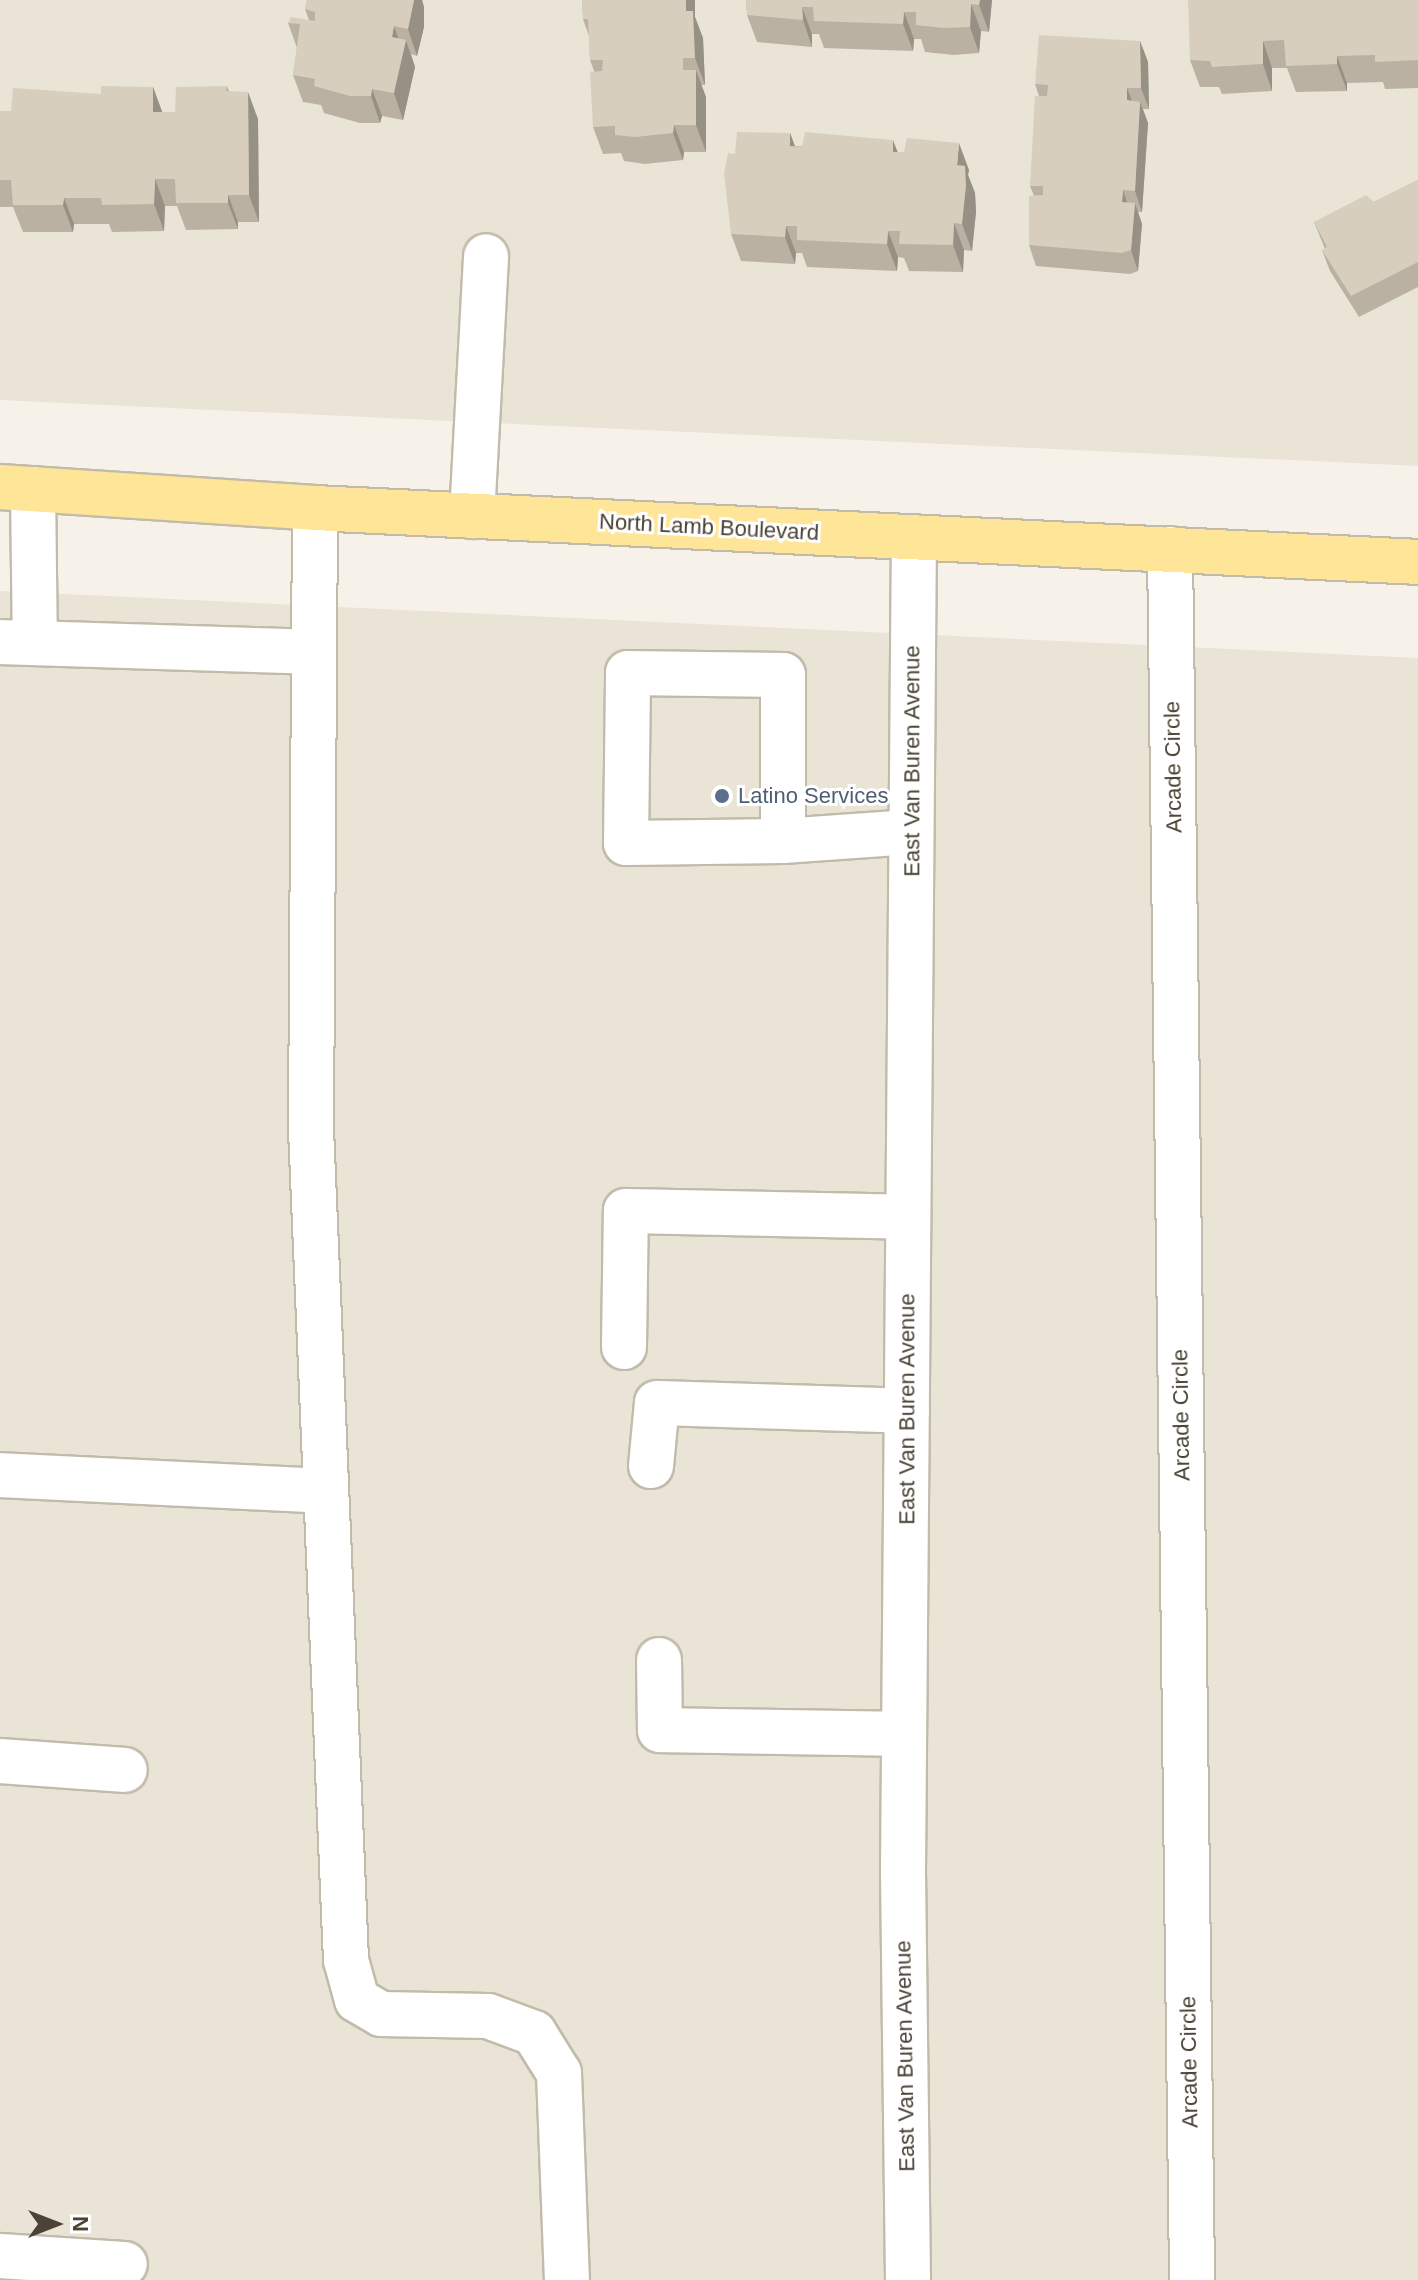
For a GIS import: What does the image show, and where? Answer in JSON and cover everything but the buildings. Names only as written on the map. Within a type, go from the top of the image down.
[{"type":"main road","name":"North Lamb Boulevard","points":[[17,488],[315,508],[1418,562]]},
{"type":"street","points":[[472,516],[486,256]]},
{"type":"street","points":[[17,488],[17,643],[312,652]]},
{"type":"street","points":[[315,508],[311,707],[311,1129],[323,1491],[346,1960],[357,2000],[381,2014],[488,2016],[534,2033],[559,2073],[567,2280]]},
{"type":"street","name":"East Van Buren Avenue","points":[[908,2280],[904,1734],[914,537]]},
{"type":"street","name":"Arcade Circle","points":[[1170,549],[1192,2280]]},
{"type":"street","points":[[783,841],[783,675],[628,673],[626,843],[783,841],[911,832]]},
{"type":"street","points":[[624,1347],[626,1211],[908,1217]]},
{"type":"street","points":[[651,1466],[657,1403],[907,1411]]},
{"type":"street","points":[[0,1475],[323,1491]]},
{"type":"street","points":[[659,1660],[660,1730],[904,1734]]},
{"type":"street","points":[[0,1761],[125,1770]]},
{"type":"street","points":[[0,2256],[125,2264]]},
{"type":"shaded area","points":[[0,0],[1418,0],[1418,466],[0,400]]},
{"type":"shaded area","points":[[0,591],[1418,658],[1418,2280],[0,2280]]},
{"type":"place","name":"Latino Services","points":[[722,796]]}]
